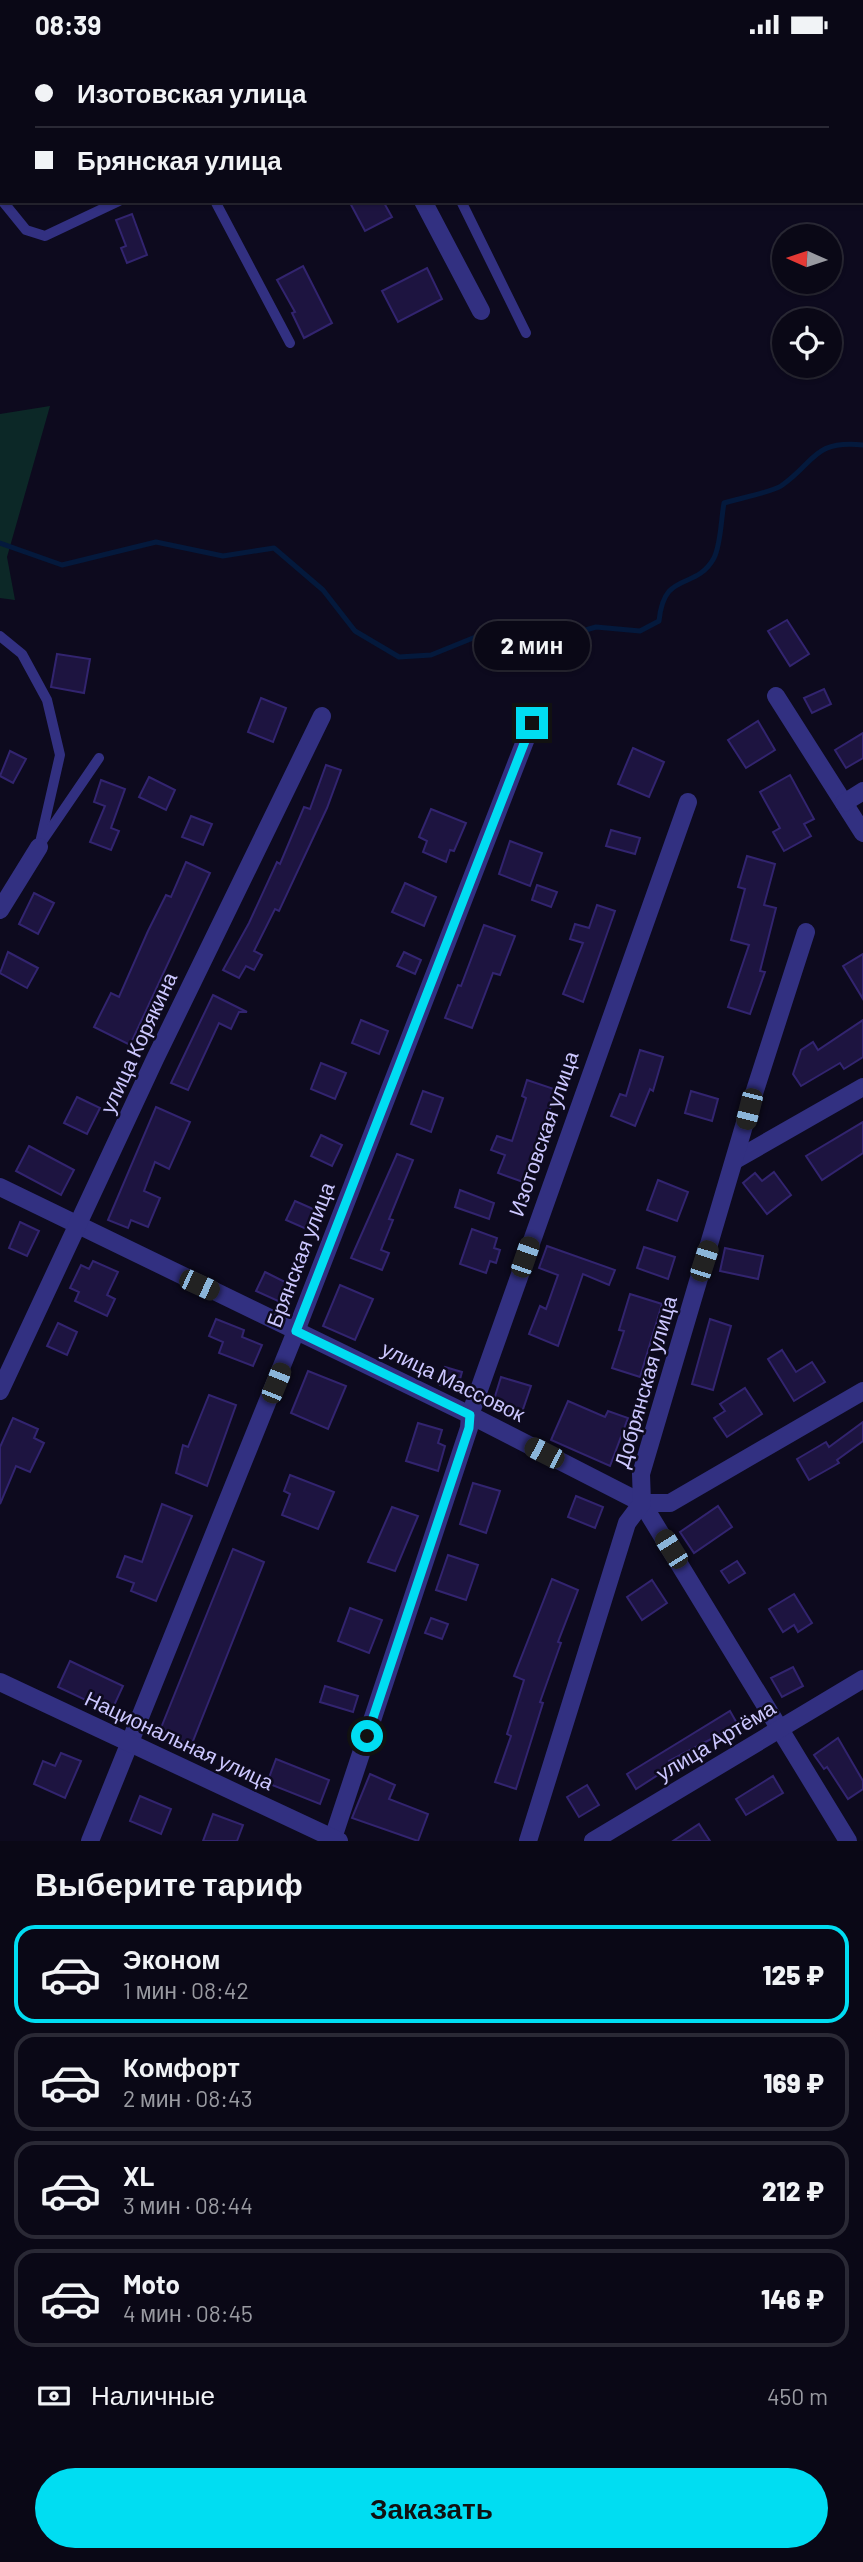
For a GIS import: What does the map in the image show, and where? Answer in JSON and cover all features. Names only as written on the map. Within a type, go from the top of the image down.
[{"type":"street","points":[[424,203],[481,311]]},
{"type":"street","points":[[776,696],[863,833]]},
{"type":"street","name":"улица Корякина","points":[[0,1391],[322,716]]},
{"type":"street","name":"Брянская улица","points":[[90,1841],[296,1331],[532,723]]},
{"type":"street","points":[[844,803],[863,791]]},
{"type":"street","name":"Изотовская улица","points":[[334,1840],[469,1428],[470,1415],[688,802]]},
{"type":"street","points":[[0,910],[39,846]]},
{"type":"street","name":"Добрянская улица","points":[[528,1841],[627,1523],[642,1503],[641,1475],[737,1159],[749,1109],[806,932]]},
{"type":"street","points":[[737,1159],[863,1087]]},
{"type":"street","name":"улица Массовок","points":[[0,1187],[470,1415],[642,1503]]},
{"type":"street","points":[[642,1503],[670,1503],[863,1391]]},
{"type":"street","points":[[642,1503],[848,1841]]},
{"type":"street","name":"улица Артёма","points":[[593,1841],[863,1679]]},
{"type":"street","name":"Национальная улица","points":[[0,1682],[334,1840]]},
{"type":"lane","points":[[4,203],[26,230],[45,236],[115,203]]},
{"type":"lane","points":[[216,203],[290,343]]},
{"type":"lane","points":[[462,203],[526,333]]},
{"type":"lane","points":[[0,636],[22,654],[47,699],[60,755],[39,846]]},
{"type":"lane","points":[[39,846],[99,758]]},
{"type":"green space","points":[[50,406],[7,557],[15,600],[0,598],[0,414]]},
{"type":"building","points":[[350,203],[384,203],[392,217],[365,231]]},
{"type":"building","points":[[132,214],[147,255],[127,263],[121,248],[126,246],[116,220]]},
{"type":"building","points":[[303,266],[332,323],[304,338],[292,313],[295,312],[277,280]]},
{"type":"building","points":[[427,268],[442,299],[398,322],[382,291]]},
{"type":"building","points":[[787,620],[809,654],[790,666],[768,631]]},
{"type":"building","points":[[57,654],[90,659],[84,693],[51,687]]},
{"type":"building","points":[[824,689],[831,704],[812,713],[804,698]]},
{"type":"building","points":[[261,698],[286,708],[273,742],[248,732]]},
{"type":"building","points":[[758,721],[775,750],[746,768],[728,740]]},
{"type":"building","points":[[863,733],[863,758],[846,768],[835,750]]},
{"type":"building","points":[[633,748],[664,762],[649,797],[618,784]]},
{"type":"building","points":[[10,751],[26,759],[13,783],[0,776]]},
{"type":"building","points":[[326,765],[341,770],[327,808],[279,911],[275,909],[254,951],[262,955],[254,970],[246,966],[239,978],[223,970],[249,923],[277,862],[280,864],[304,807],[310,809]]},
{"type":"building","points":[[790,775],[814,819],[804,824],[811,836],[784,851],[773,832],[780,828],[760,792]]},
{"type":"building","points":[[149,777],[175,790],[166,810],[139,797]]},
{"type":"building","points":[[101,780],[125,789],[111,828],[119,831],[111,850],[90,842],[105,806],[94,802]]},
{"type":"building","points":[[431,809],[466,823],[446,862],[423,852],[427,841],[419,837]]},
{"type":"building","points":[[191,816],[212,824],[203,845],[182,837]]},
{"type":"building","points":[[611,830],[640,838],[635,854],[606,846]]},
{"type":"building","points":[[510,841],[542,853],[530,886],[499,874]]},
{"type":"building","points":[[747,856],[775,864],[764,905],[776,908],[760,971],[765,972],[750,1014],[728,1007],[749,945],[731,940],[745,889],[738,887]]},
{"type":"building","points":[[186,862],[210,873],[130,1045],[94,1027],[111,993],[119,997],[148,931],[166,895],[171,897]]},
{"type":"building","points":[[405,883],[436,897],[424,926],[392,912]]},
{"type":"building","points":[[537,885],[557,892],[551,907],[532,900]]},
{"type":"building","points":[[34,893],[54,903],[38,934],[19,924]]},
{"type":"building","points":[[597,905],[615,911],[583,1002],[563,994],[583,943],[570,939],[575,924],[589,928]]},
{"type":"building","points":[[484,925],[515,936],[500,975],[493,973],[472,1028],[445,1018],[458,985],[461,986]]},
{"type":"building","points":[[8,952],[38,968],[27,988],[0,973]]},
{"type":"building","points":[[404,952],[421,960],[415,974],[397,966]]},
{"type":"building","points":[[863,954],[863,999],[843,966]]},
{"type":"building","points":[[213,995],[247,1012],[239,1012],[231,1029],[219,1023],[188,1090],[171,1083]]},
{"type":"building","points":[[361,1020],[388,1031],[379,1054],[352,1043]]},
{"type":"building","points":[[863,1020],[863,1057],[844,1069],[840,1063],[801,1086],[793,1074],[801,1050],[813,1042],[818,1050]]},
{"type":"building","points":[[640,1050],[663,1057],[653,1091],[650,1089],[635,1126],[611,1116],[620,1094],[626,1096]]},
{"type":"building","points":[[321,1063],[346,1073],[335,1099],[311,1089]]},
{"type":"building","points":[[527,1080],[557,1090],[523,1182],[498,1173],[505,1155],[491,1150],[497,1136],[512,1141],[526,1098],[522,1096]]},
{"type":"building","points":[[423,1091],[443,1098],[431,1132],[411,1124]]},
{"type":"building","points":[[691,1091],[718,1099],[712,1121],[685,1113]]},
{"type":"building","points":[[77,1097],[100,1108],[87,1134],[64,1123]]},
{"type":"building","points":[[156,1107],[190,1122],[169,1169],[155,1162],[144,1191],[160,1198],[148,1227],[131,1220],[128,1228],[108,1220]]},
{"type":"building","points":[[863,1122],[863,1153],[822,1180],[806,1156]]},
{"type":"building","points":[[321,1135],[342,1145],[332,1166],[311,1156]]},
{"type":"building","points":[[29,1146],[74,1170],[61,1195],[16,1171]]},
{"type":"building","points":[[397,1154],[413,1160],[389,1219],[393,1220],[381,1250],[389,1253],[382,1270],[351,1258]]},
{"type":"building","points":[[774,1172],[791,1195],[767,1214],[743,1183],[755,1173],[762,1181]]},
{"type":"building","points":[[658,1180],[688,1192],[677,1221],[647,1210]]},
{"type":"building","points":[[460,1190],[494,1203],[489,1219],[455,1207]]},
{"type":"building","points":[[295,1201],[320,1212],[311,1231],[286,1220]]},
{"type":"building","points":[[20,1222],[39,1231],[27,1256],[9,1248]]},
{"type":"building","points":[[472,1229],[497,1238],[494,1248],[500,1250],[496,1263],[490,1261],[486,1273],[460,1264]]},
{"type":"building","points":[[547,1246],[615,1270],[609,1285],[583,1274],[558,1346],[529,1334],[540,1306],[546,1309],[558,1275],[539,1268]]},
{"type":"building","points":[[644,1247],[675,1257],[668,1279],[637,1268]]},
{"type":"building","points":[[725,1248],[763,1256],[758,1279],[720,1271]]},
{"type":"building","points":[[93,1261],[118,1272],[107,1295],[115,1299],[107,1316],[75,1301],[79,1292],[70,1288],[81,1265],[89,1269]]},
{"type":"building","points":[[265,1272],[287,1283],[278,1301],[256,1291]]},
{"type":"building","points":[[340,1285],[373,1299],[355,1340],[323,1326]]},
{"type":"building","points":[[630,1294],[662,1304],[640,1377],[612,1368],[624,1331],[619,1330]]},
{"type":"building","points":[[216,1319],[244,1330],[242,1337],[262,1345],[253,1366],[219,1353],[223,1342],[209,1336]]},
{"type":"building","points":[[710,1319],[731,1326],[713,1390],[692,1384]]},
{"type":"building","points":[[58,1323],[77,1332],[67,1355],[47,1346]]},
{"type":"building","points":[[782,1350],[796,1372],[812,1362],[825,1382],[794,1401],[768,1359]]},
{"type":"building","points":[[445,1367],[462,1372],[457,1390],[440,1385]]},
{"type":"building","points":[[308,1371],[346,1386],[328,1429],[291,1413]]},
{"type":"building","points":[[501,1377],[531,1386],[521,1415],[492,1406]]},
{"type":"building","points":[[745,1388],[762,1414],[727,1437],[714,1418],[725,1411],[720,1404]]},
{"type":"building","points":[[209,1395],[236,1405],[207,1486],[176,1473],[183,1445],[188,1447]]},
{"type":"building","points":[[568,1401],[605,1417],[608,1411],[628,1418],[610,1466],[551,1440]]},
{"type":"building","points":[[13,1418],[38,1429],[34,1438],[44,1443],[30,1472],[16,1466],[0,1504],[0,1447]]},
{"type":"building","points":[[863,1422],[863,1441],[837,1460],[839,1463],[809,1480],[797,1459],[826,1442],[829,1447]]},
{"type":"building","points":[[418,1423],[442,1430],[438,1443],[445,1446],[438,1471],[406,1461]]},
{"type":"building","points":[[290,1475],[334,1492],[318,1529],[282,1515],[290,1494],[284,1491]]},
{"type":"building","points":[[473,1483],[500,1491],[486,1533],[460,1524]]},
{"type":"building","points":[[576,1496],[603,1507],[595,1528],[568,1517]]},
{"type":"building","points":[[162,1504],[192,1516],[156,1601],[131,1591],[134,1583],[117,1577],[125,1556],[142,1562]]},
{"type":"building","points":[[718,1506],[732,1527],[694,1553],[680,1532]]},
{"type":"building","points":[[392,1507],[418,1516],[395,1571],[368,1562]]},
{"type":"building","points":[[233,1549],[264,1562],[191,1746],[159,1733]]},
{"type":"building","points":[[448,1555],[478,1565],[466,1600],[436,1590]]},
{"type":"building","points":[[737,1561],[745,1573],[729,1583],[721,1571]]},
{"type":"building","points":[[552,1579],[578,1590],[558,1642],[561,1643],[540,1702],[543,1703],[516,1789],[495,1782],[511,1736],[507,1734],[524,1680],[514,1676]]},
{"type":"building","points":[[652,1580],[667,1603],[642,1620],[627,1597]]},
{"type":"building","points":[[794,1594],[812,1623],[798,1632],[794,1625],[783,1632],[769,1609]]},
{"type":"building","points":[[350,1608],[382,1620],[369,1653],[338,1641]]},
{"type":"building","points":[[431,1618],[448,1624],[442,1639],[425,1633]]},
{"type":"building","points":[[70,1661],[123,1686],[111,1712],[58,1687]]},
{"type":"building","points":[[793,1667],[803,1686],[782,1697],[771,1678]]},
{"type":"building","points":[[325,1686],[358,1696],[353,1712],[320,1702]]},
{"type":"building","points":[[730,1711],[738,1725],[669,1761],[672,1766],[636,1789],[627,1774]]},
{"type":"building","points":[[838,1738],[863,1781],[863,1789],[848,1799],[827,1767],[824,1769],[814,1755]]},
{"type":"building","points":[[61,1753],[81,1761],[65,1798],[34,1784],[43,1761],[55,1766]]},
{"type":"building","points":[[276,1759],[329,1780],[320,1804],[267,1783]]},
{"type":"building","points":[[370,1774],[395,1785],[389,1799],[428,1814],[418,1841],[352,1818]]},
{"type":"building","points":[[773,1776],[783,1793],[746,1815],[736,1799]]},
{"type":"building","points":[[587,1785],[599,1805],[579,1817],[567,1797]]},
{"type":"building","points":[[140,1796],[171,1809],[161,1834],[130,1821]]},
{"type":"building","points":[[213,1814],[243,1825],[237,1841],[203,1841]]},
{"type":"building","points":[[699,1824],[710,1841],[673,1841]]},
{"type":"waterway","points":[[0,543],[62,565],[156,542],[223,556],[274,548],[323,590],[355,631],[399,657],[431,655],[478,636],[527,647],[596,627],[640,631],[659,621],[667,594],[674,587],[698,575],[714,558],[724,503],[781,486],[824,449],[846,444],[863,445]]},
{"type":"route","points":[[367,1736],[469,1428],[470,1415],[296,1331],[532,723]]}]
